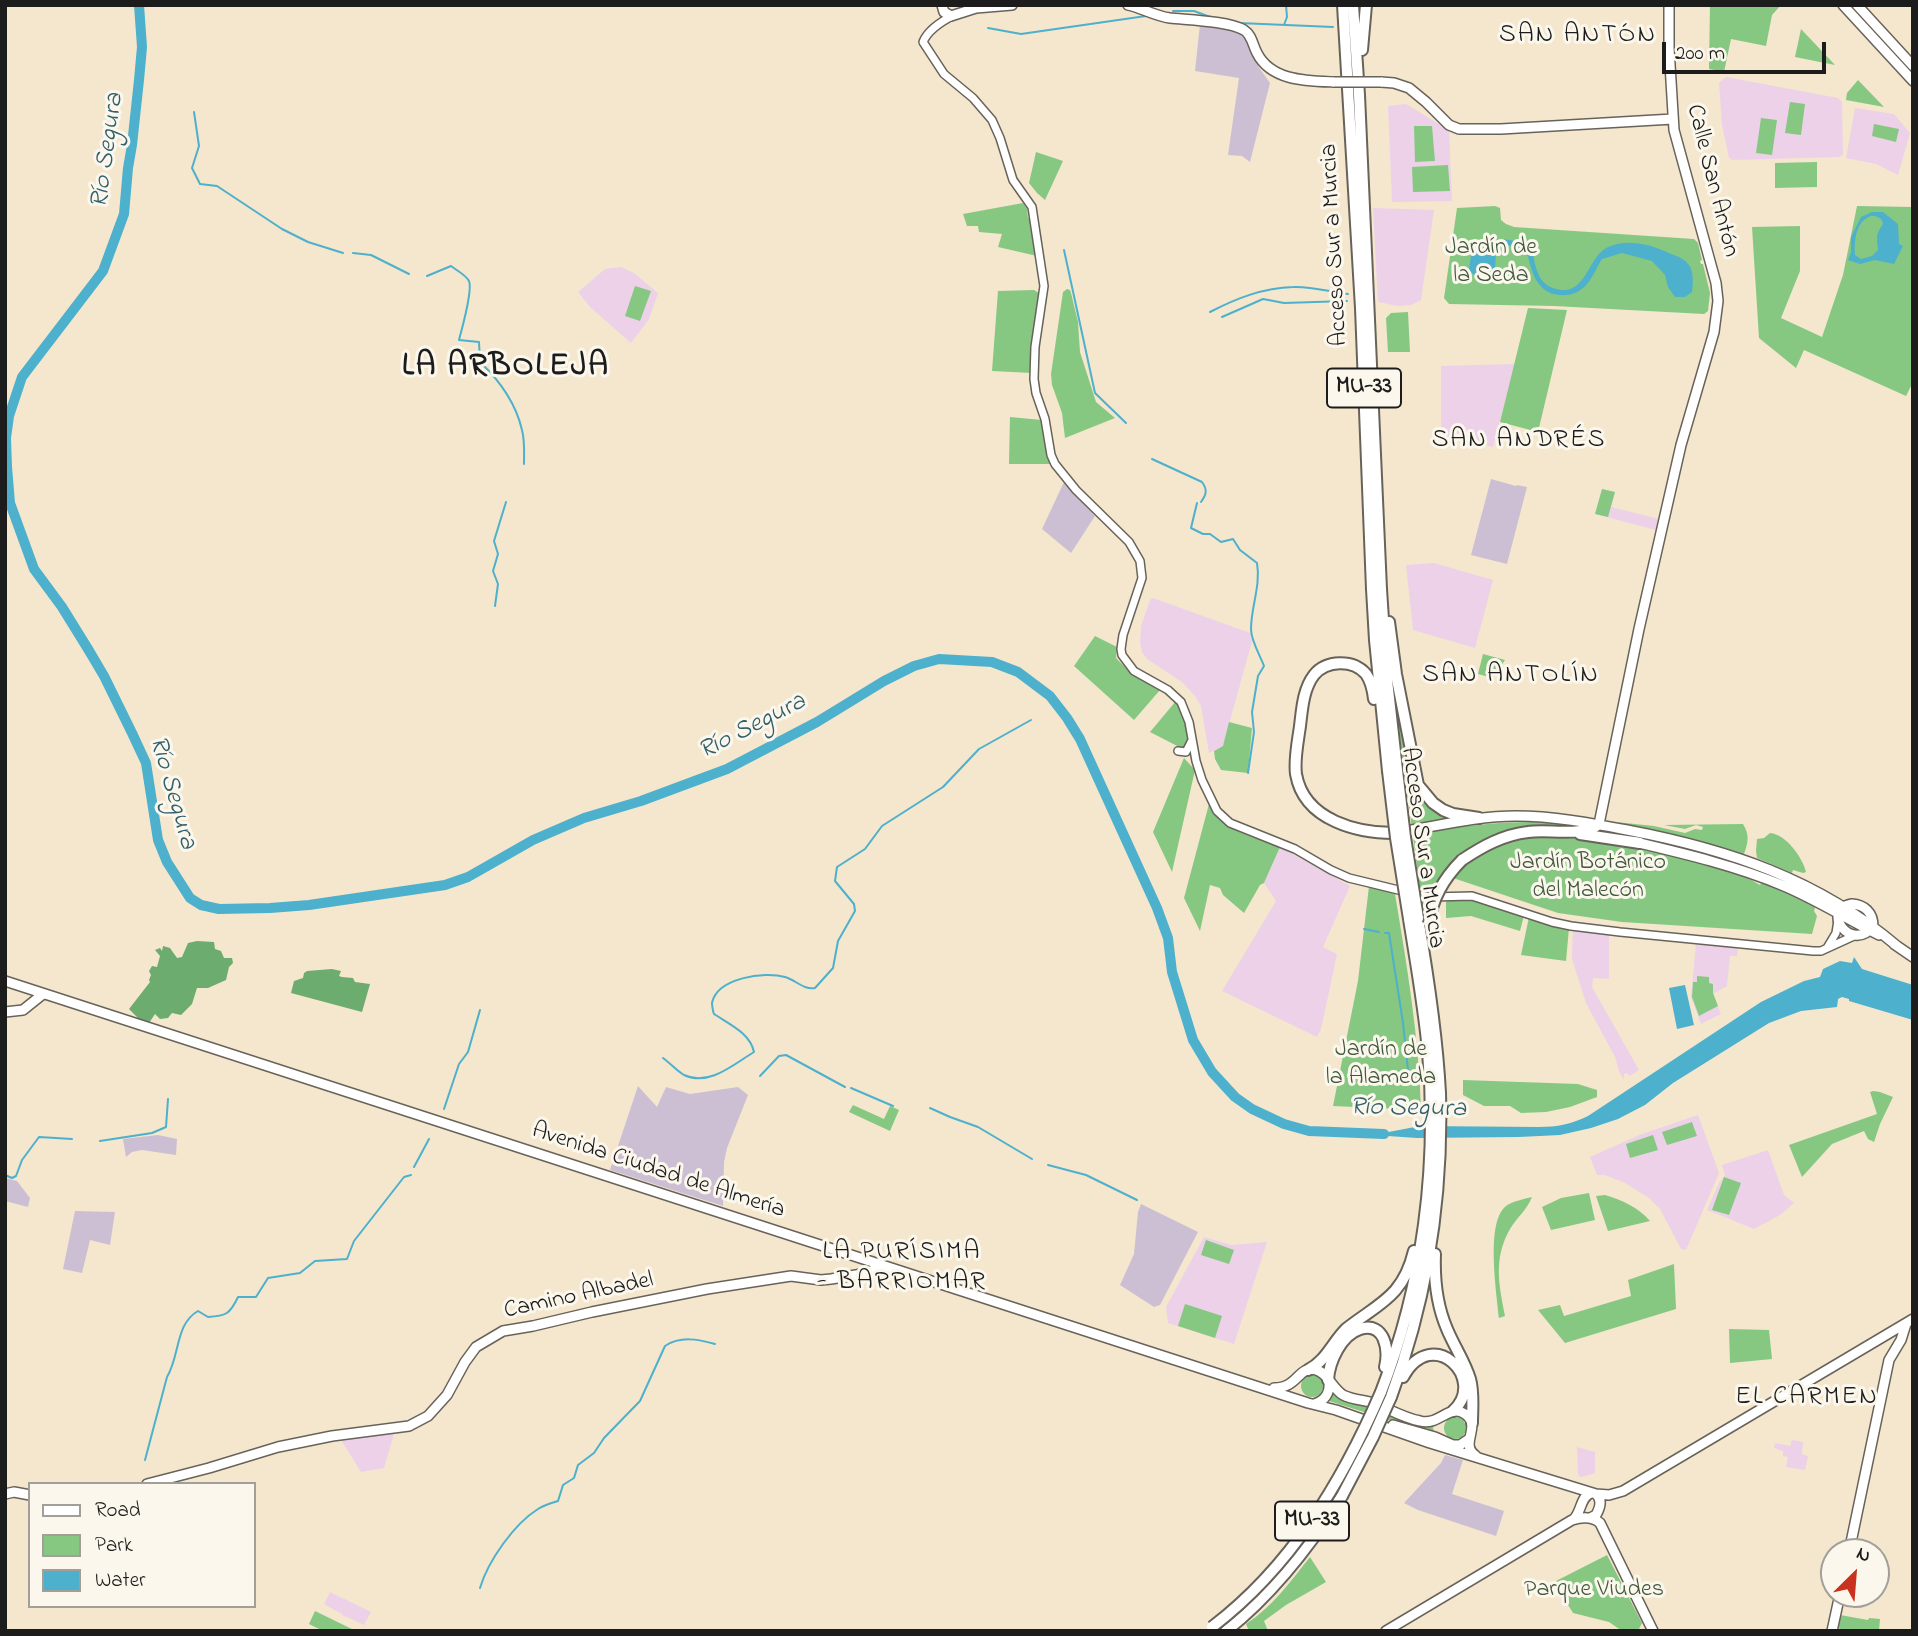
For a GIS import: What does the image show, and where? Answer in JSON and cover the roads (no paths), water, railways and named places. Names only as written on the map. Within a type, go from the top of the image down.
[{"type":"highway","name":"Acceso Sur a Murcia","points":[[1226,1631],[1278,1582],[1323,1524],[1359,1464],[1386,1395],[1411,1301],[1434,1173],[1435,1092],[1431,1000],[1413,918],[1405,837],[1392,771],[1375,640],[1361,309],[1343,5]]},
{"type":"highway","name":"Acceso Sur a Murcia","points":[[1353,5],[1392,771]]},
{"type":"highway","points":[[1359,95],[1366,5]]},
{"type":"highway","points":[[1379,534],[1386,574],[1396,674],[1418,785],[1433,803],[1447,811],[1479,818]]},
{"type":"highway","points":[[1392,771],[1367,677],[1360,669],[1345,663],[1334,663],[1320,669],[1311,679],[1306,692],[1300,728],[1296,774],[1304,793],[1316,808],[1336,822],[1356,829],[1399,833]]},
{"type":"highway","points":[[1447,811],[1454,823]]},
{"type":"highway","points":[[1435,1092],[1433,972],[1429,923],[1432,907],[1447,877],[1462,860],[1476,850],[1514,834],[1545,830],[1587,830],[1599,824]]},
{"type":"highway","points":[[1545,830],[1640,843]]},
{"type":"highway","points":[[1308,1370],[1324,1359],[1346,1329],[1386,1300],[1400,1286],[1413,1255],[1422,1201],[1434,1173]]},
{"type":"highway","points":[[1434,1173],[1436,1286],[1446,1326],[1470,1379],[1472,1423]]},
{"type":"highway","points":[[1329,1381],[1330,1365],[1348,1337],[1359,1329],[1370,1329],[1382,1336],[1387,1345],[1386,1395]]},
{"type":"highway","points":[[1386,1395],[1412,1362],[1423,1356],[1438,1354],[1453,1362],[1464,1382],[1463,1397],[1453,1411]]},
{"type":"highway","name":"Acceso Sur a Murcia","points":[[1209,1630],[1259,1587],[1311,1523],[1386,1395]]},
{"type":"main road","points":[[942,6],[946,14],[958,10],[1012,5]]},
{"type":"main road","points":[[1128,5],[1170,18],[1244,30],[1259,57],[1274,71],[1297,79],[1394,83],[1409,88],[1452,128],[1501,129],[1672,119]]},
{"type":"main road","name":"Calle San Antón","points":[[1599,824],[1681,445],[1716,323],[1716,283],[1672,119],[1669,5]]},
{"type":"main road","points":[[1843,5],[1913,81]]},
{"type":"main road","points":[[1857,5],[1913,66]]},
{"type":"main road","points":[[1399,833],[1479,818],[1532,816],[1599,824],[1681,842],[1748,861],[1796,880],[1840,913],[1848,933],[1857,935],[1871,928]]},
{"type":"main road","points":[[1599,824],[1640,843],[1682,852],[1793,890],[1871,928],[1913,957]]},
{"type":"main road","points":[[1840,913],[1852,904],[1863,906],[1870,914],[1871,928]]},
{"type":"main road","name":"Avenida Ciudad de Almería","points":[[5,981],[1302,1400]]},
{"type":"main road","points":[[25,988],[30,995],[29,1005]]},
{"type":"main road","points":[[5,1012],[23,1010],[43,994]]},
{"type":"main road","points":[[834,1249],[836,1244],[861,1252],[868,1260]]},
{"type":"main road","points":[[849,1254],[860,1266],[856,1275]]},
{"type":"main road","name":"Camino Albadel","points":[[155,1482],[278,1447],[332,1436],[409,1426],[428,1416],[447,1395],[476,1347],[503,1331],[787,1276],[821,1280],[856,1275],[887,1266]]},
{"type":"main road","points":[[1590,1495],[1620,1492],[1910,1321]]},
{"type":"main road","points":[[1852,1538],[1888,1364],[1910,1321]]},
{"type":"main road","points":[[1883,1337],[1891,1342],[1893,1351]]},
{"type":"main road","points":[[1469,1438],[1460,1445],[1453,1446],[1435,1437],[1302,1400],[1296,1391],[1296,1380],[1301,1373],[1318,1370],[1347,1396],[1373,1403],[1420,1422],[1437,1420],[1453,1411],[1465,1414],[1472,1423],[1468,1449],[1480,1458]]},
{"type":"main road","name":"Avenida Ciudad de Almería","points":[[1262,1387],[1283,1388],[1296,1380]]},
{"type":"main road","points":[[1314,1404],[1326,1396],[1329,1381]]},
{"type":"main road","points":[[1358,1417],[1403,1434],[1599,1496],[1601,1502],[1596,1515],[1578,1516],[1387,1631]]},
{"type":"main road","points":[[5,1494],[28,1494]]},
{"type":"main road","points":[[1586,1515],[1590,1495]]},
{"type":"main road","points":[[1586,1515],[1600,1525],[1653,1631]]},
{"type":"main road","points":[[1832,1631],[1837,1608]]},
{"type":"street","points":[[935,27],[940,19],[942,6]]},
{"type":"street","points":[[958,10],[935,27],[924,38],[924,44],[944,74],[973,97],[992,120],[1013,180],[1033,209],[1044,286],[1035,347],[1034,379],[1045,419],[1050,453],[1055,464],[1073,486],[1123,535],[1138,557],[1142,569],[1141,582],[1123,635],[1122,655],[1134,671],[1168,690],[1186,711],[1196,761],[1212,803],[1226,821],[1295,849],[1354,880],[1431,897],[1472,896],[1566,925],[1813,951],[1857,935]]},
{"type":"street","points":[[1178,751],[1188,751],[1191,734]]},
{"type":"street","points":[[1827,948],[1833,939],[1840,913]]},
{"type":"water","points":[[1872,212],[1883,212],[1898,224],[1899,244],[1903,246],[1894,264],[1875,260],[1860,264],[1848,260],[1851,237],[1861,217]],"holes":[[[1871,216],[1880,218],[1883,224],[1877,236],[1878,250],[1872,256],[1861,259],[1855,255],[1857,232],[1862,222]]]},
{"type":"water","points":[[1503,239],[1515,241],[1533,253],[1541,278],[1553,288],[1573,288],[1580,283],[1601,252],[1616,244],[1632,243],[1656,248],[1685,261],[1692,271],[1692,292],[1685,297],[1675,297],[1668,287],[1665,275],[1652,261],[1622,253],[1602,259],[1581,290],[1558,295],[1540,285],[1528,256],[1514,246],[1503,245],[1496,250],[1495,275],[1490,280],[1478,279],[1469,270],[1471,255],[1480,248]]},
{"type":"water","points":[[1854,957],[1862,969],[1913,985],[1913,1020],[1842,997],[1838,999],[1837,1007],[1801,1011],[1769,1023],[1673,1083],[1645,1105],[1618,1119],[1560,1135],[1417,1138],[1373,1135],[1420,1126],[1546,1127],[1576,1121],[1588,1116],[1761,1002],[1804,981],[1820,977],[1823,969],[1840,961],[1852,963]]},
{"type":"water","points":[[1685,985],[1694,1025],[1677,1029],[1669,988]]},
{"type":"waterway","name":"Río Segura","points":[[139,5],[142,47],[124,214],[103,271],[22,377],[9,416],[6,438],[7,467],[10,503],[34,569],[88,649],[132,733],[146,763],[158,840],[167,862],[190,898],[201,905],[219,909],[270,908],[309,905],[445,885],[468,877],[533,840],[584,818],[641,801],[727,769],[817,722],[914,666],[939,659],[992,662],[1018,672],[1050,696],[1080,739],[1157,908],[1168,938],[1172,972],[1193,1040],[1212,1072],[1235,1097],[1252,1109],[1284,1124],[1309,1131],[1384,1134]]},
{"type":"waterway","points":[[1284,25],[1287,17],[1286,5]]},
{"type":"waterway","points":[[1173,11],[1194,11],[1213,18]]},
{"type":"waterway","points":[[988,28],[1021,34],[1146,16]]},
{"type":"waterway","points":[[1239,23],[1333,27]]},
{"type":"waterway","points":[[194,112],[199,146],[192,168],[200,184],[217,186],[282,229],[308,242],[343,253]]},
{"type":"waterway","points":[[1064,250],[1095,393],[1126,423]]},
{"type":"waterway","points":[[353,253],[371,255],[409,274]]},
{"type":"waterway","points":[[427,276],[451,266],[469,281],[468,301],[459,340],[479,342],[480,362],[511,402],[523,434],[524,464]]},
{"type":"waterway","points":[[1210,312],[1230,302],[1271,289],[1307,287],[1348,294]]},
{"type":"waterway","points":[[1222,317],[1263,299],[1284,303],[1347,301]]},
{"type":"waterway","points":[[1152,459],[1202,482],[1206,492],[1201,502]]},
{"type":"waterway","points":[[495,606],[498,584],[493,571],[498,554],[494,541],[506,502]]},
{"type":"waterway","points":[[1197,503],[1191,528],[1203,534],[1210,534],[1221,542],[1233,539],[1240,550],[1257,563],[1258,580],[1251,634],[1264,666],[1258,676],[1252,712],[1254,732],[1248,773]]},
{"type":"waterway","points":[[663,1058],[684,1075],[703,1078],[730,1068],[754,1052],[744,1034],[714,1014],[712,1003],[716,994],[742,978],[765,975],[785,977],[807,988],[815,988],[833,968],[838,941],[855,911],[854,904],[835,881],[837,867],[865,849],[882,826],[943,787],[979,749],[1031,720]]},
{"type":"waterway","points":[[1364,929],[1379,932]]},
{"type":"waterway","points":[[1385,933],[1389,933],[1408,1070]]},
{"type":"waterway","points":[[444,1109],[459,1064],[468,1052],[480,1010]]},
{"type":"waterway","points":[[760,1076],[779,1056],[786,1055],[845,1087]]},
{"type":"waterway","points":[[851,1088],[893,1106]]},
{"type":"waterway","points":[[100,1141],[152,1133],[166,1127],[168,1099]]},
{"type":"waterway","points":[[930,1108],[978,1127],[1032,1159]]},
{"type":"waterway","points":[[5,1175],[12,1178],[16,1176],[22,1160],[39,1137],[72,1139]]},
{"type":"waterway","points":[[414,1167],[429,1139]]},
{"type":"waterway","points":[[1048,1165],[1086,1175],[1137,1200]]},
{"type":"waterway","points":[[145,1460],[167,1377],[185,1324],[191,1317],[198,1311],[208,1317],[227,1313],[238,1297],[256,1297],[268,1278],[300,1273],[315,1261],[347,1259],[354,1241],[404,1177],[411,1175]]},
{"type":"waterway","points":[[480,1588],[489,1566],[511,1533],[538,1509],[558,1501],[563,1485],[574,1478],[578,1465],[594,1453],[604,1438],[640,1401],[665,1346],[689,1339],[715,1344]]},
{"type":"district","name":"SAN ANTÓN","points":[[1578,37]]},
{"type":"district","name":"LA ARBOLEJA","points":[[506,369]]},
{"type":"district","name":"SAN ANDRÉS","points":[[1519,442]]},
{"type":"district","name":"SAN ANTOLÍN","points":[[1511,677]]},
{"type":"district","name":"LA PURÍSIMA - BARRIOMAR","points":[[902,1269]]},
{"type":"district","name":"EL CARMEN","points":[[1807,1399]]},
{"type":"park label","name":"Jardín de la Seda","points":[[1491,263]]},
{"type":"park label","name":"Jardín Botánico del Malecón","points":[[1588,878]]},
{"type":"park label","name":"Jardín de la Alameda","points":[[1381,1065]]},
{"type":"park label","name":"Parque Viudes","points":[[1594,1591]]}]
